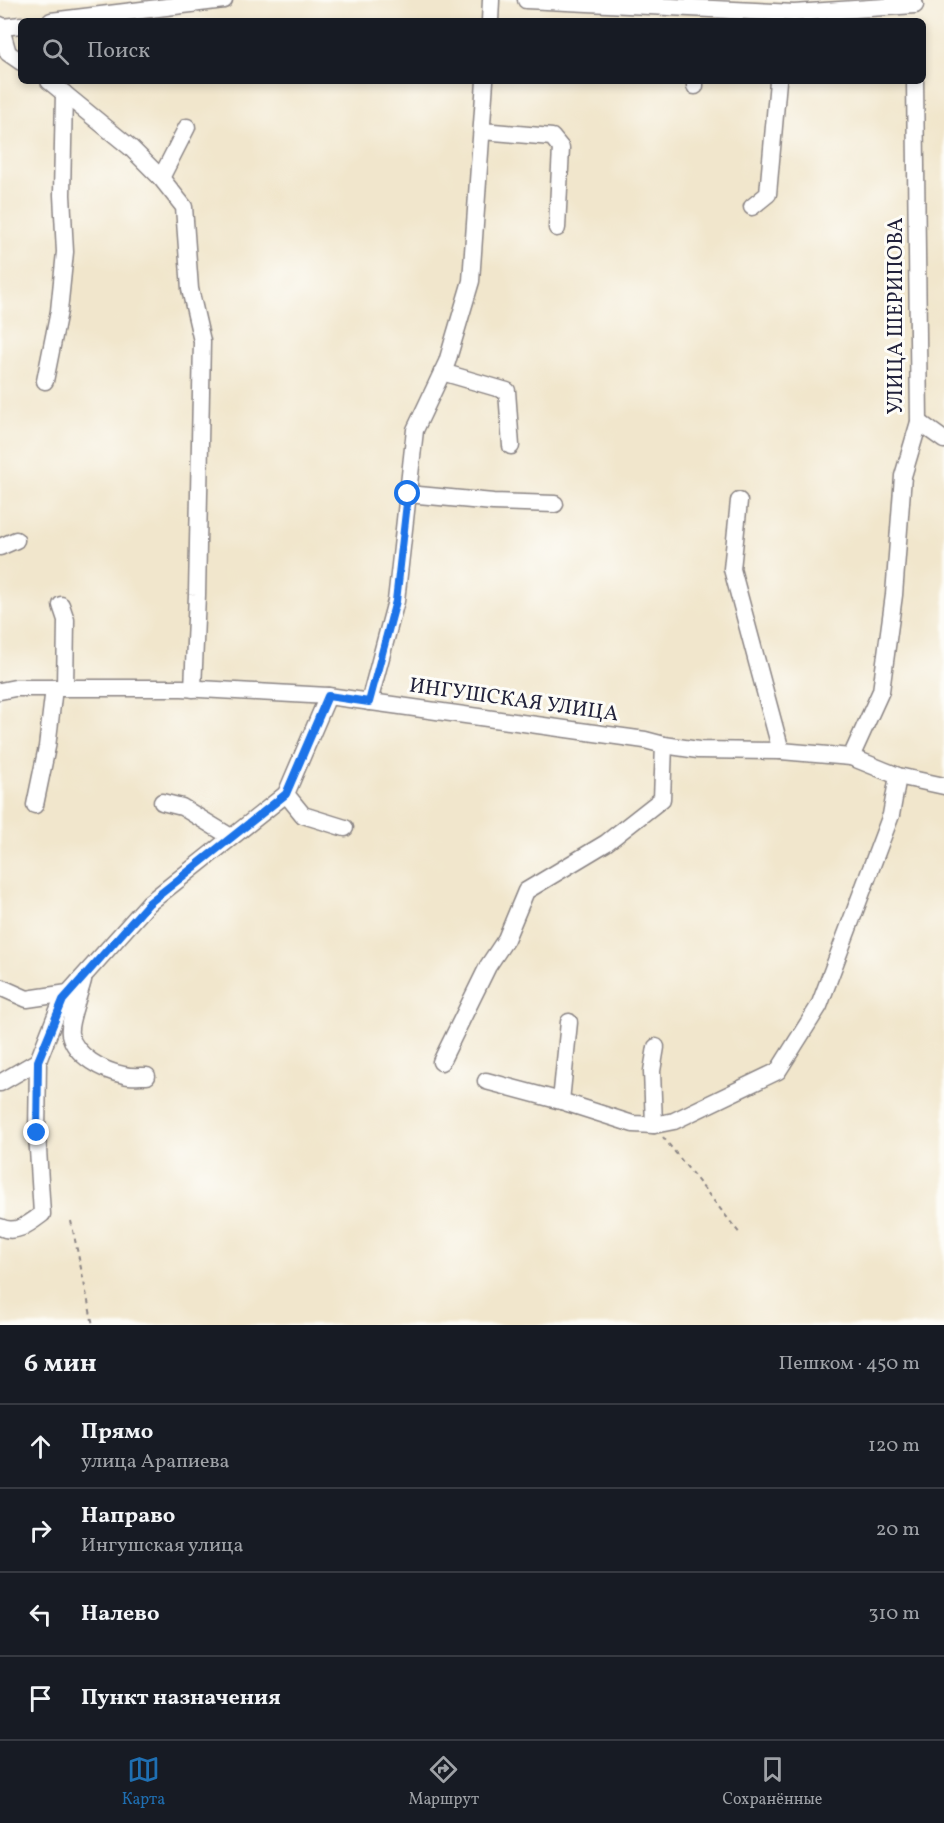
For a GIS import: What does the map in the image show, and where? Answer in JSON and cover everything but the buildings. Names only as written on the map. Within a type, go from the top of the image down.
[{"type":"street","points":[[76,18],[224,0]]},
{"type":"street","points":[[490,18],[491,0]]},
{"type":"street","points":[[526,0],[701,15],[793,17],[915,9]]},
{"type":"street","points":[[18,25],[1,26],[8,53],[18,60]]},
{"type":"street","points":[[53,84],[131,148],[161,178],[184,207],[190,289],[201,341],[198,583],[193,689]]},
{"type":"street","points":[[369,702],[396,601],[415,430],[442,372],[471,281],[485,84]]},
{"type":"street","points":[[752,207],[768,194],[778,84]]},
{"type":"street","name":"УЛИЦА ШЕРИПОВА","points":[[851,757],[881,691],[894,595],[903,476],[919,422],[915,84]]},
{"type":"street","points":[[45,381],[59,311],[65,252],[62,195],[64,93]]},
{"type":"street","points":[[161,178],[187,127]]},
{"type":"street","points":[[482,131],[552,137],[561,148],[557,228]]},
{"type":"street","points":[[442,372],[507,391],[512,446]]},
{"type":"street","points":[[919,422],[944,440]]},
{"type":"street","points":[[408,494],[493,502],[555,504]]},
{"type":"street","points":[[739,501],[732,569],[781,751]]},
{"type":"street","points":[[0,547],[16,540]]},
{"type":"street","points":[[35,804],[59,688],[66,620],[61,605]]},
{"type":"street","name":"ИНГУШСКАЯ УЛИЦА","points":[[0,691],[15,688],[193,689],[328,696],[645,740],[664,746],[698,750],[781,751],[851,757],[898,776],[944,786]]},
{"type":"street","points":[[0,1227],[6,1230],[25,1227],[42,1214],[37,1133],[38,1061],[63,1000],[149,903],[286,794],[328,696]]},
{"type":"street","points":[[441,1062],[488,966],[506,939],[526,891],[606,843],[662,799],[664,746]]},
{"type":"street","points":[[486,1081],[561,1101],[633,1124],[654,1125],[674,1121],[778,1071],[819,1006],[891,815],[898,776]]},
{"type":"street","points":[[286,794],[303,815],[345,828]]},
{"type":"street","points":[[162,802],[182,807],[231,837]]},
{"type":"street","points":[[85,973],[70,1027],[73,1042],[82,1054],[106,1070],[125,1076],[147,1076]]},
{"type":"street","points":[[0,987],[27,999],[68,993]]},
{"type":"street","points":[[561,1101],[569,1022]]},
{"type":"street","points":[[654,1125],[652,1071],[656,1047]]},
{"type":"street","points":[[0,1083],[38,1061]]},
{"type":"path","points":[[654,1125],[741,1235]]},
{"type":"path","points":[[71,1221],[93,1325]]},
{"type":"route","points":[[37,1133],[38,1061],[63,1000],[149,903],[286,794],[328,696],[369,702],[396,601],[408,494]]}]
